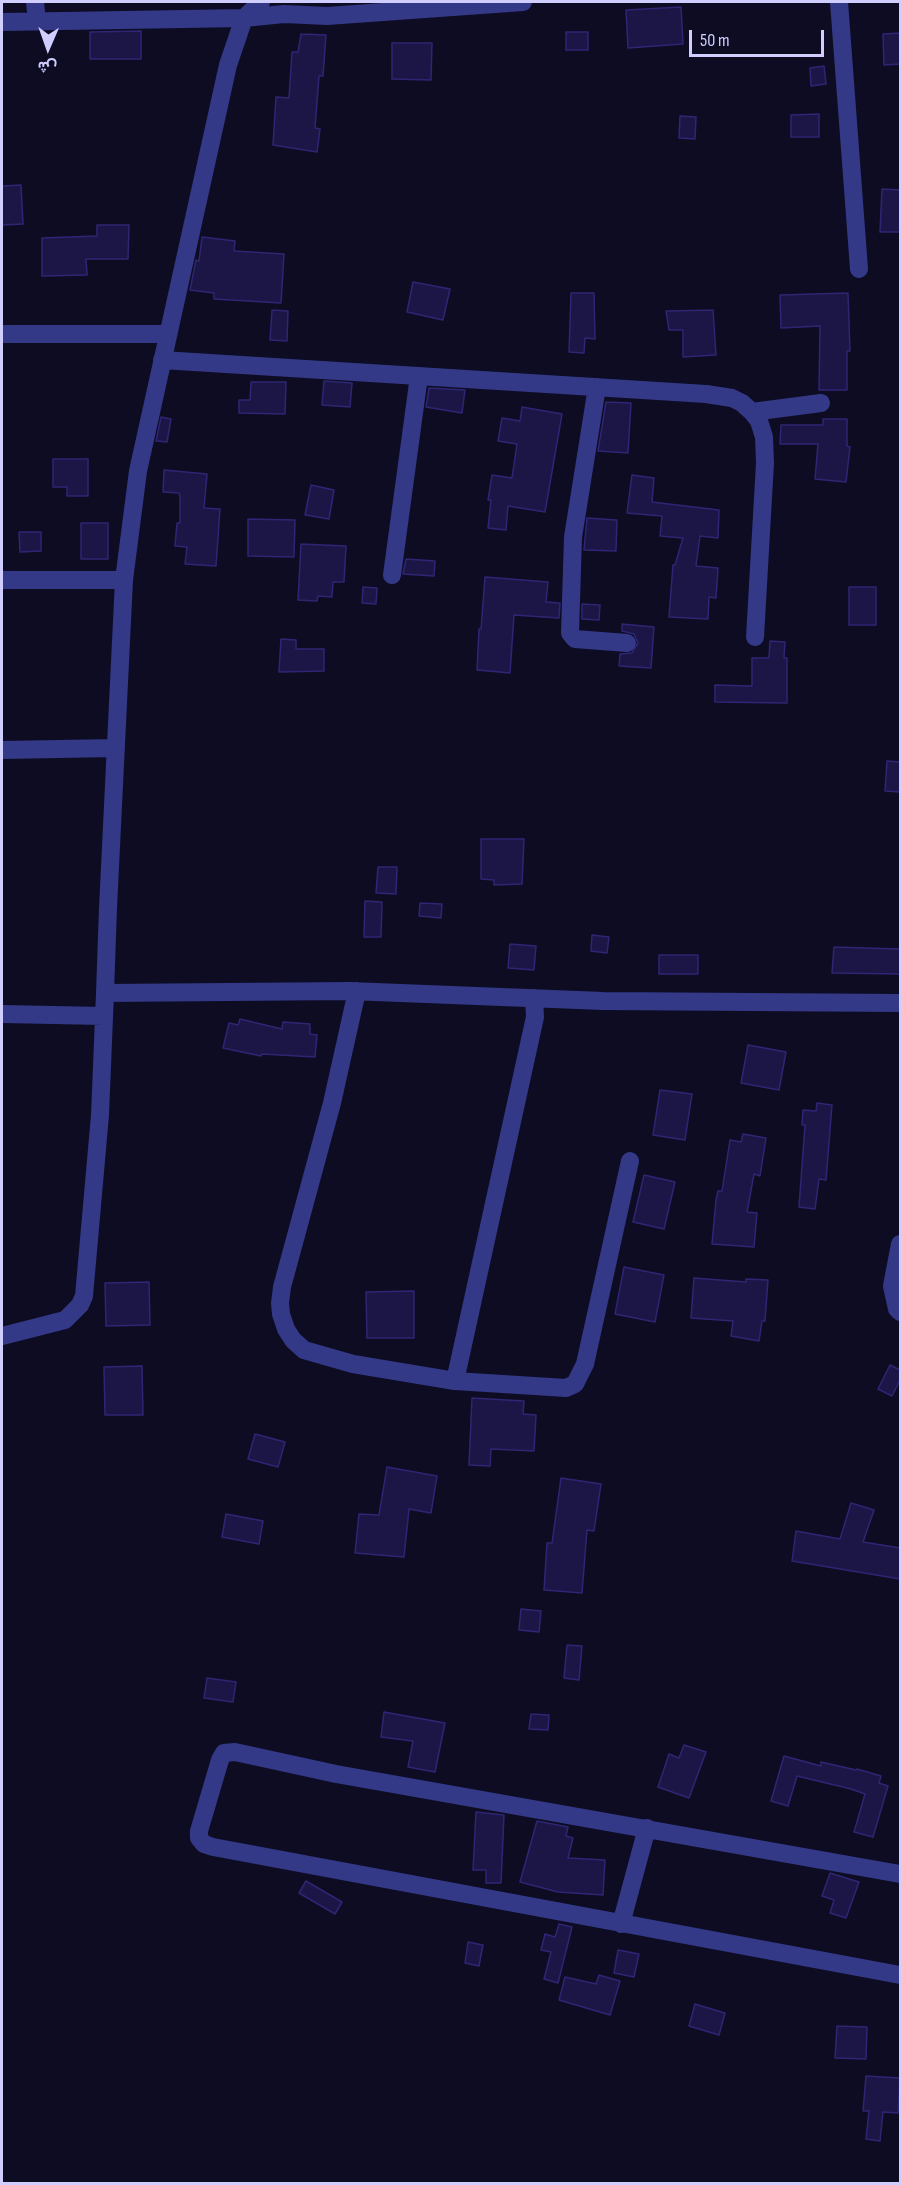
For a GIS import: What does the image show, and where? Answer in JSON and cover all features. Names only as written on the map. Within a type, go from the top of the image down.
[{"type":"street","points":[[35,2],[37,21]]},
{"type":"street","points":[[2,1336],[66,1320],[81,1305],[84,1296],[100,1114],[124,580],[138,471],[228,65],[244,18],[261,2]]},
{"type":"street","points":[[2,22],[244,18],[322,9],[523,2]]},
{"type":"street","points":[[839,2],[859,269]]},
{"type":"street","points":[[2,333],[168,334]]},
{"type":"street","points":[[162,360],[723,396],[742,403],[759,421],[764,437],[765,463],[755,637]]},
{"type":"street","points":[[392,575],[419,376]]},
{"type":"street","points":[[597,387],[573,537],[570,633],[575,639],[627,643]]},
{"type":"street","points":[[752,412],[821,403]]},
{"type":"street","points":[[2,580],[124,580]]},
{"type":"street","points":[[2,750],[116,748]]},
{"type":"street","points":[[105,993],[357,991],[603,1001],[900,1003]]},
{"type":"street","points":[[357,991],[332,1103],[282,1287],[281,1314],[286,1329],[293,1340],[304,1350],[352,1364],[455,1381],[566,1388],[575,1384],[585,1364],[630,1161]]},
{"type":"street","points":[[455,1381],[535,1017],[534,998]]},
{"type":"street","points":[[2,1014],[104,1016]]},
{"type":"street","points":[[900,1244],[892,1286],[897,1309],[900,1312]]},
{"type":"street","points":[[900,1874],[336,1774],[236,1752],[224,1753],[220,1760],[199,1831],[199,1838],[204,1844],[213,1847],[900,1975]]},
{"type":"street","points":[[621,1924],[647,1828]]},
{"type":"building","points":[[681,7],[683,44],[628,48],[626,10]]},
{"type":"building","points":[[141,31],[141,59],[90,59],[90,32]]},
{"type":"building","points":[[566,32],[588,32],[588,50],[566,50]]},
{"type":"building","points":[[900,33],[900,64],[884,65],[883,34]]},
{"type":"building","points":[[301,34],[326,35],[323,76],[319,76],[315,128],[320,129],[317,152],[273,145],[276,97],[289,98],[292,52],[298,52]]},
{"type":"building","points":[[392,43],[432,43],[431,80],[392,79]]},
{"type":"building","points":[[824,66],[826,84],[811,86],[810,68]]},
{"type":"building","points":[[819,114],[819,137],[791,137],[791,115]]},
{"type":"building","points":[[680,116],[696,117],[695,139],[679,138]]},
{"type":"building","points":[[21,185],[23,224],[2,225],[2,186]]},
{"type":"building","points":[[882,189],[900,190],[900,232],[880,232]]},
{"type":"building","points":[[97,225],[129,225],[128,259],[86,259],[87,275],[42,276],[42,238],[97,236]]},
{"type":"building","points":[[202,237],[235,241],[234,251],[284,254],[281,303],[214,299],[214,293],[190,290],[196,260],[199,261]]},
{"type":"building","points":[[413,282],[450,289],[443,320],[407,312]]},
{"type":"building","points":[[571,293],[594,293],[595,339],[585,338],[584,353],[569,352]]},
{"type":"building","points":[[848,293],[850,351],[847,351],[847,390],[819,390],[820,326],[781,328],[780,295]]},
{"type":"building","points":[[272,310],[288,311],[287,341],[270,340]]},
{"type":"building","points":[[713,310],[716,355],[683,357],[683,330],[669,330],[666,311]]},
{"type":"building","points":[[324,381],[352,383],[350,407],[322,405]]},
{"type":"building","points":[[251,382],[286,382],[285,414],[239,413],[239,400],[250,400]]},
{"type":"building","points":[[429,388],[465,390],[462,413],[426,407]]},
{"type":"building","points":[[606,402],[631,403],[628,453],[598,451]]},
{"type":"building","points":[[522,407],[562,414],[545,512],[508,506],[506,530],[488,528],[491,500],[488,500],[492,475],[512,478],[517,444],[498,441],[502,418],[520,421]]},
{"type":"building","points":[[161,417],[171,419],[167,442],[156,441]]},
{"type":"building","points":[[823,419],[847,419],[847,446],[850,447],[846,482],[815,479],[818,444],[780,444],[781,425],[823,425]]},
{"type":"building","points":[[53,459],[88,459],[88,496],[67,496],[67,487],[53,487]]},
{"type":"building","points":[[164,470],[207,474],[204,508],[220,509],[216,566],[185,564],[187,547],[175,546],[177,523],[180,523],[180,497],[179,493],[163,492]]},
{"type":"building","points":[[632,475],[654,478],[652,502],[719,510],[718,538],[700,536],[696,566],[718,568],[716,598],[709,597],[708,619],[669,617],[673,565],[675,565],[683,538],[660,536],[662,516],[627,513]]},
{"type":"building","points":[[311,485],[334,490],[329,519],[305,515]]},
{"type":"building","points":[[587,518],[617,520],[616,551],[584,550]]},
{"type":"building","points":[[248,519],[295,520],[294,557],[248,556]]},
{"type":"building","points":[[81,523],[108,523],[108,559],[81,559]]},
{"type":"building","points":[[19,532],[41,532],[41,551],[20,552]]},
{"type":"building","points":[[301,544],[346,546],[344,582],[333,582],[332,597],[318,596],[317,601],[298,600]]},
{"type":"building","points":[[406,559],[435,561],[434,576],[403,574]]},
{"type":"building","points":[[485,577],[548,582],[546,602],[560,603],[559,618],[514,615],[510,673],[477,670]]},
{"type":"building","points":[[363,587],[377,588],[376,604],[362,603]]},
{"type":"building","points":[[849,587],[876,587],[876,625],[849,625]]},
{"type":"building","points":[[582,604],[600,605],[599,620],[582,619]]},
{"type":"building","points":[[622,624],[654,627],[651,668],[619,666],[620,654],[632,653],[638,643],[634,634],[622,631]]},
{"type":"building","points":[[281,639],[296,640],[296,649],[324,649],[324,671],[279,672]]},
{"type":"building","points":[[770,641],[785,642],[787,703],[715,702],[715,685],[752,686],[752,658],[769,658]]},
{"type":"building","points":[[887,761],[900,762],[900,792],[885,791]]},
{"type":"building","points":[[481,839],[524,839],[522,884],[494,885],[494,880],[481,879]]},
{"type":"building","points":[[378,867],[397,867],[396,894],[376,893]]},
{"type":"building","points":[[365,901],[382,902],[381,937],[364,937]]},
{"type":"building","points":[[420,903],[442,904],[441,918],[419,916]]},
{"type":"building","points":[[592,935],[609,937],[607,953],[591,951]]},
{"type":"building","points":[[510,944],[536,946],[534,970],[508,968]]},
{"type":"building","points":[[834,947],[900,949],[900,974],[832,973]]},
{"type":"building","points":[[659,955],[698,955],[698,974],[659,974]]},
{"type":"building","points":[[240,1019],[282,1029],[283,1022],[310,1024],[310,1034],[317,1035],[315,1057],[262,1054],[261,1056],[223,1048],[229,1023],[238,1025]]},
{"type":"building","points":[[748,1045],[786,1052],[779,1090],[741,1083]]},
{"type":"building","points":[[660,1090],[692,1094],[685,1140],[653,1135]]},
{"type":"building","points":[[817,1103],[832,1105],[826,1180],[819,1179],[815,1209],[799,1207],[805,1125],[802,1125],[803,1110],[816,1111]]},
{"type":"building","points":[[743,1134],[766,1138],[760,1176],[754,1174],[747,1212],[757,1213],[754,1247],[712,1244],[716,1200],[718,1191],[722,1191],[730,1140],[741,1142]]},
{"type":"building","points":[[644,1175],[675,1182],[664,1229],[633,1222]]},
{"type":"building","points":[[624,1267],[664,1275],[655,1322],[615,1314]]},
{"type":"building","points":[[694,1278],[746,1282],[746,1279],[768,1280],[765,1321],[762,1321],[759,1341],[731,1336],[733,1321],[691,1318]]},
{"type":"building","points":[[149,1282],[150,1325],[106,1326],[105,1283]]},
{"type":"building","points":[[414,1291],[414,1338],[367,1338],[366,1292]]},
{"type":"building","points":[[890,1365],[900,1370],[900,1380],[892,1396],[878,1389]]},
{"type":"building","points":[[142,1366],[143,1415],[105,1415],[104,1367]]},
{"type":"building","points":[[472,1398],[524,1401],[523,1414],[536,1415],[534,1451],[491,1449],[490,1466],[469,1465]]},
{"type":"building","points":[[255,1434],[285,1442],[278,1467],[248,1459]]},
{"type":"building","points":[[387,1467],[437,1476],[431,1513],[409,1509],[404,1557],[355,1553],[359,1514],[379,1515]]},
{"type":"building","points":[[561,1478],[601,1484],[594,1531],[587,1530],[582,1593],[544,1590],[547,1543],[552,1543]]},
{"type":"building","points":[[851,1503],[874,1510],[863,1542],[900,1548],[900,1579],[792,1561],[796,1531],[840,1539]]},
{"type":"building","points":[[226,1514],[263,1521],[259,1544],[222,1537]]},
{"type":"building","points":[[521,1609],[541,1611],[539,1632],[519,1630]]},
{"type":"building","points":[[567,1645],[582,1646],[579,1680],[564,1678]]},
{"type":"building","points":[[207,1678],[236,1682],[233,1702],[204,1698]]},
{"type":"building","points":[[384,1712],[445,1723],[435,1772],[408,1767],[413,1741],[381,1737]]},
{"type":"building","points":[[531,1714],[549,1715],[548,1730],[529,1729]]},
{"type":"building","points":[[684,1745],[706,1752],[689,1798],[658,1787],[669,1754],[679,1758]]},
{"type":"building","points":[[784,1756],[821,1766],[821,1762],[881,1776],[879,1783],[888,1786],[873,1837],[854,1832],[865,1794],[851,1789],[797,1776],[788,1806],[771,1801]]},
{"type":"building","points":[[476,1812],[504,1815],[501,1883],[486,1883],[486,1870],[473,1870]]},
{"type":"building","points":[[537,1821],[568,1827],[566,1836],[573,1838],[568,1858],[605,1860],[603,1895],[558,1892],[520,1882]]},
{"type":"building","points":[[830,1873],[859,1882],[846,1918],[830,1913],[834,1900],[822,1896]]},
{"type":"building","points":[[306,1881],[342,1902],[335,1914],[299,1893]]},
{"type":"building","points":[[559,1924],[572,1927],[558,1983],[544,1979],[551,1952],[541,1950],[545,1934],[555,1937]]},
{"type":"building","points":[[468,1942],[483,1945],[479,1966],[465,1963]]},
{"type":"building","points":[[618,1950],[639,1954],[634,1977],[614,1973]]},
{"type":"building","points":[[599,1975],[620,1981],[610,2015],[559,2000],[565,1977],[596,1984]]},
{"type":"building","points":[[695,2004],[725,2013],[719,2035],[689,2026]]},
{"type":"building","points":[[837,2026],[867,2027],[866,2059],[835,2058]]},
{"type":"building","points":[[866,2076],[900,2078],[898,2113],[883,2112],[880,2141],[866,2139],[869,2111],[863,2111]]}]
